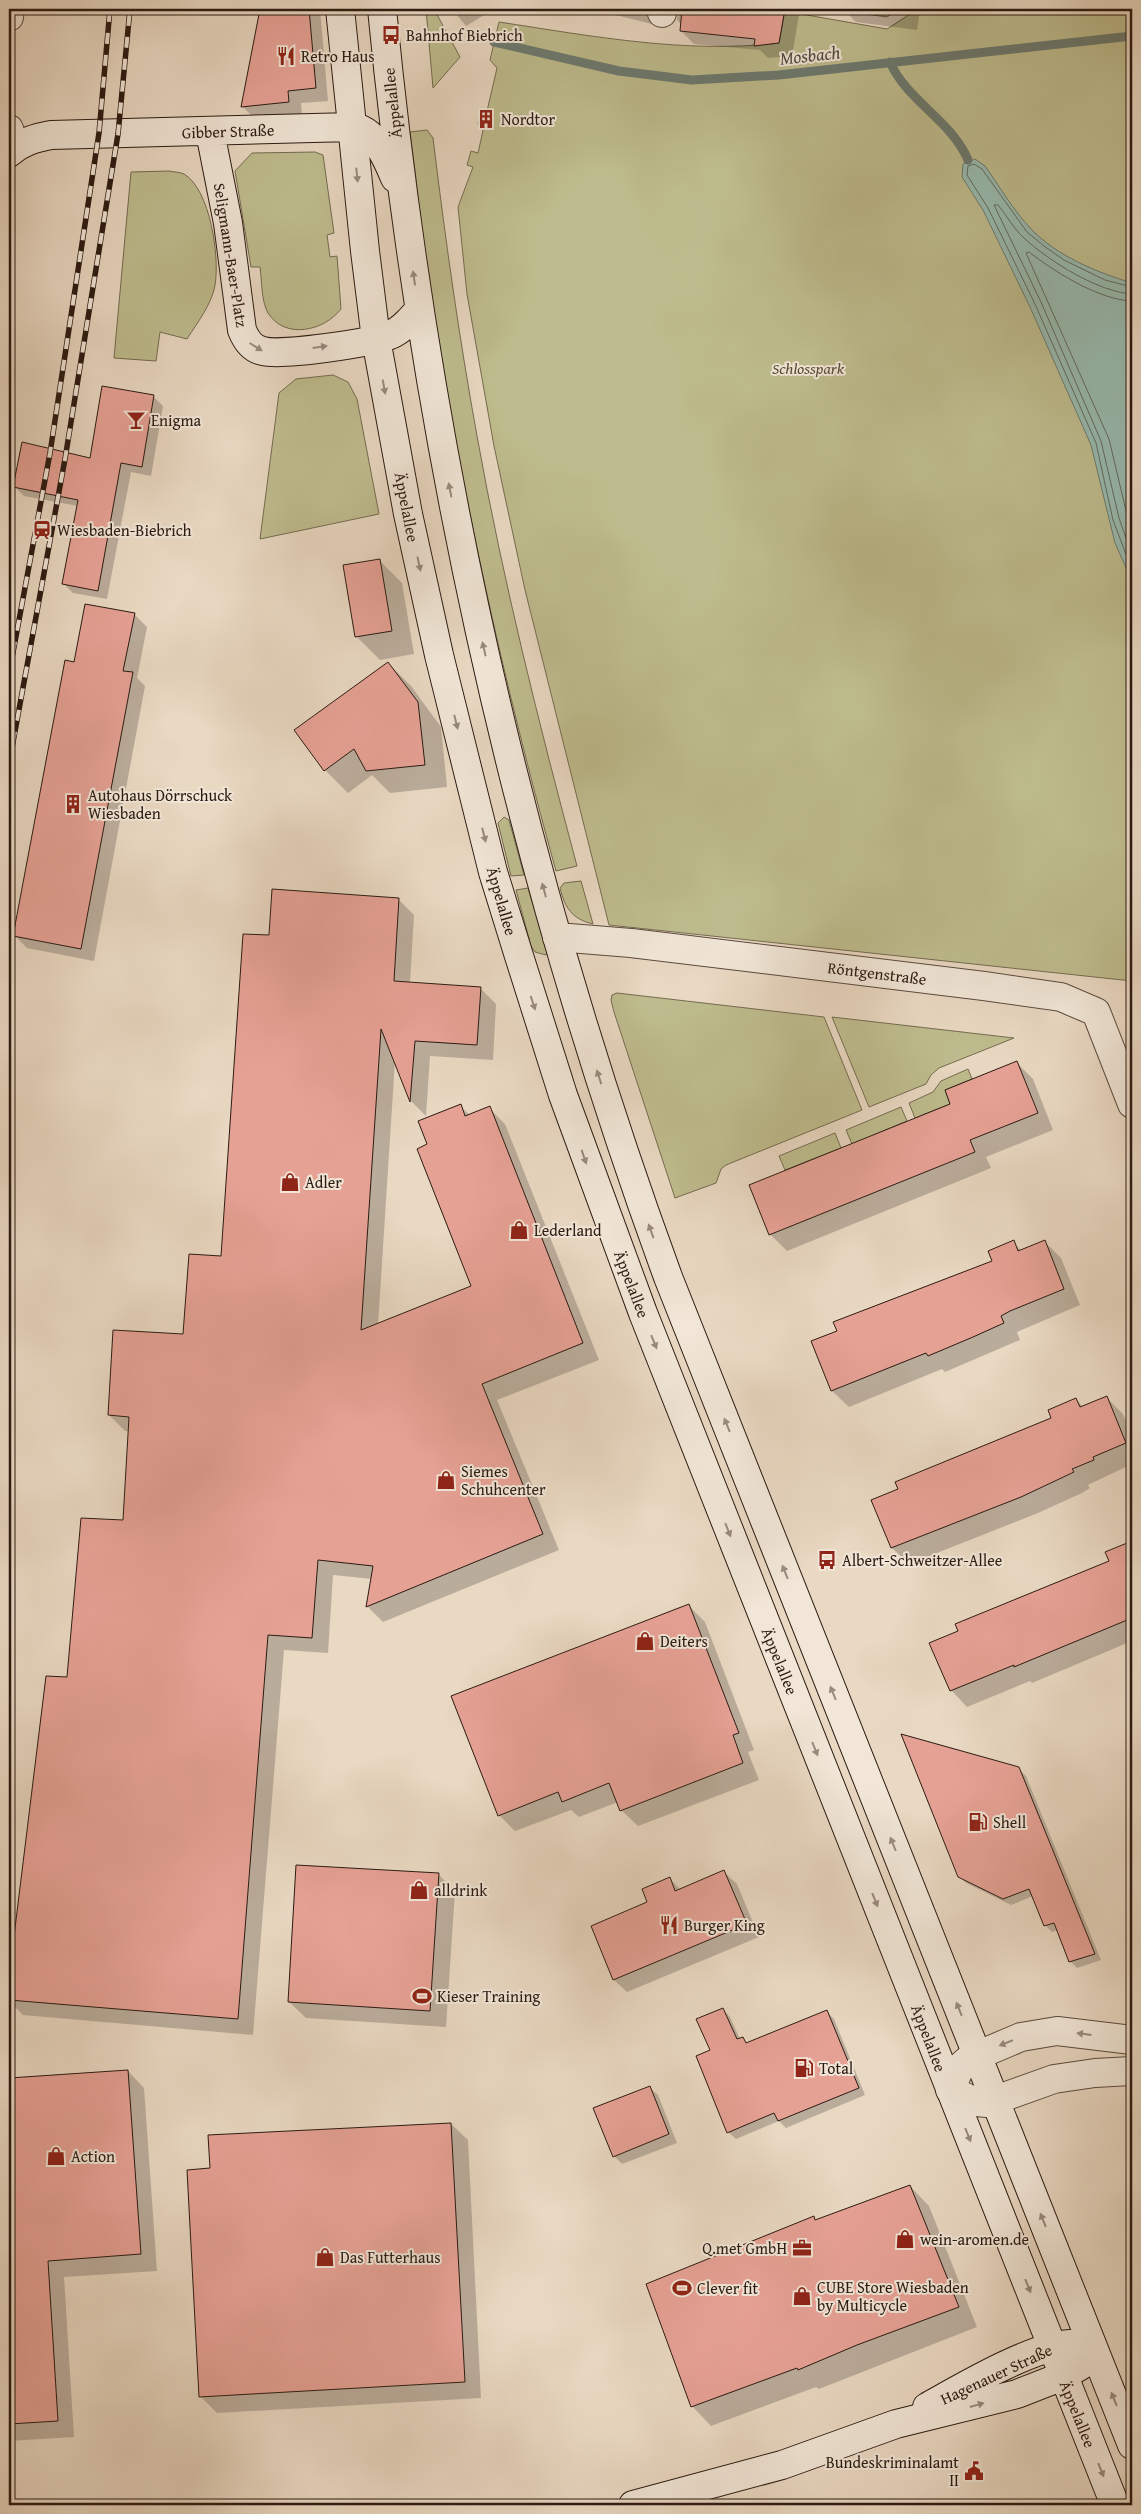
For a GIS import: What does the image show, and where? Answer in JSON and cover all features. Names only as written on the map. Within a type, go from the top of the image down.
[{"type":"main road","points":[[9,17],[10,9]]},
{"type":"main road","name":"Äppelallee","points":[[340,9],[376,339],[408,514],[439,655],[494,872],[560,1086],[643,1313],[1115,2505]]},
{"type":"main road","name":"Äppelallee","points":[[382,9],[403,196],[419,310],[437,422],[474,605],[517,788],[557,937],[613,1120],[668,1277],[1132,2445]]},
{"type":"main road","points":[[352,127],[366,131],[374,139],[392,170],[403,196]]},
{"type":"main road","name":"Gibber Straße","points":[[11,143],[51,135],[352,127]]},
{"type":"main road","name":"Seligmann-Baer-Platz","points":[[210,132],[228,223],[239,313],[245,339],[262,351],[284,352],[376,339],[400,329],[419,310]]},
{"type":"main road","name":"Röntgenstraße","points":[[557,937],[631,943],[1061,997],[1096,1012],[1132,1104]]},
{"type":"main road","points":[[1132,2040],[1057,2031],[1021,2037],[977,2055],[961,2066],[950,2090],[976,2102],[996,2102],[1054,2080],[1095,2073],[1132,2071]]},
{"type":"main road","name":"Hagenauer Straße","points":[[633,2505],[782,2465],[896,2424],[1016,2394],[1064,2376],[1085,2361],[1093,2347],[1068,2344],[1052,2347],[1020,2359],[896,2424]]},
{"type":"green space","points":[[426,9],[434,9],[460,57],[433,88]]},
{"type":"green space","name":"Schlosspark","points":[[785,9],[802,9],[801,14],[887,29],[913,12],[914,9],[1132,9],[1132,981],[609,925],[525,590],[494,446],[467,294],[458,207],[473,167],[467,165],[471,151],[478,153],[484,126],[478,124],[481,110],[487,111],[497,68],[490,60],[499,22],[639,42],[674,45],[744,46],[779,43]]},
{"type":"green space","points":[[831,9],[899,9],[887,17]]},
{"type":"green space","points":[[427,130],[433,138],[447,250],[470,399],[498,544],[522,652],[577,866],[556,871],[518,727],[484,582],[442,363],[427,270],[410,132]]},
{"type":"green space","points":[[315,152],[323,155],[334,233],[327,235],[330,257],[337,256],[341,309],[325,323],[315,327],[294,329],[284,327],[275,321],[266,308],[260,267],[251,267],[235,171],[252,153]]},
{"type":"green space","points":[[169,171],[184,174],[193,182],[207,208],[216,258],[215,285],[211,299],[187,339],[160,332],[156,361],[114,358],[131,172]]},
{"type":"green space","points":[[333,375],[348,382],[357,399],[379,514],[260,539],[279,393],[296,379]]},
{"type":"green space","points":[[504,817],[509,820],[524,875],[511,876],[498,823]]},
{"type":"green space","points":[[581,881],[593,924],[580,919],[570,912],[560,888],[564,883]]},
{"type":"green space","points":[[528,888],[547,952],[546,955],[535,952],[531,946],[516,890]]},
{"type":"green space","points":[[617,993],[824,1017],[862,1110],[726,1165],[721,1169],[716,1183],[675,1198],[614,1012],[611,1000],[612,995]]},
{"type":"green space","points":[[832,1017],[1014,1038],[939,1068],[931,1075],[926,1084],[869,1107]]},
{"type":"green space","points":[[968,1069],[972,1079],[945,1090],[950,1104],[915,1118],[909,1103],[933,1092],[941,1081]]},
{"type":"green space","points":[[901,1107],[907,1121],[852,1144],[846,1130]]},
{"type":"green space","points":[[835,1133],[841,1148],[785,1170],[779,1156]]},
{"type":"water","points":[[975,159],[985,166],[1018,214],[1041,239],[1078,262],[1132,283],[1132,581],[1115,543],[1091,445],[1030,307],[983,210],[962,177],[963,164]]},
{"type":"building","points":[[260,9],[309,9],[316,88],[288,91],[289,102],[241,107]]},
{"type":"building","points":[[682,9],[785,9],[779,43],[754,46],[755,39],[680,31]]},
{"type":"building","points":[[102,386],[154,395],[142,467],[121,463],[98,591],[62,584],[78,500],[13,487],[22,442],[90,458]]},
{"type":"building","points":[[380,559],[392,631],[355,637],[343,565]]},
{"type":"building","name":"Autohaus Dörrschuck Wiesbaden","points":[[85,604],[135,613],[123,671],[133,672],[81,949],[13,936],[65,660],[74,662]]},
{"type":"building","points":[[388,662],[418,702],[425,765],[366,771],[354,749],[324,771],[294,730]]},
{"type":"building","points":[[272,889],[399,898],[394,981],[481,987],[477,1045],[415,1041],[410,1102],[381,1029],[361,1330],[471,1286],[417,1149],[427,1144],[418,1121],[461,1104],[465,1116],[490,1106],[583,1343],[482,1384],[543,1534],[366,1607],[373,1566],[318,1560],[312,1638],[268,1635],[238,2019],[9,2000],[9,1977],[46,1676],[67,1677],[81,1518],[123,1520],[129,1417],[108,1415],[113,1330],[183,1334],[189,1254],[221,1256],[243,934],[269,935]]},
{"type":"building","points":[[1017,1061],[1038,1113],[970,1140],[975,1152],[769,1235],[749,1185],[950,1104],[945,1090]]},
{"type":"building","points":[[1014,1240],[1018,1251],[1045,1240],[1064,1289],[1010,1311],[1001,1316],[1004,1323],[973,1337],[928,1356],[926,1353],[831,1391],[811,1341],[837,1331],[833,1322],[992,1261],[988,1251]]},
{"type":"building","points":[[1107,1396],[1126,1443],[1093,1457],[1094,1460],[1072,1469],[1074,1472],[1021,1497],[891,1548],[871,1500],[898,1489],[895,1482],[1051,1418],[1048,1410],[1076,1398],[1080,1407]]},
{"type":"building","points":[[1132,1541],[1132,1618],[1014,1667],[1014,1665],[950,1691],[929,1643],[958,1631],[955,1624],[1109,1561],[1105,1552]]},
{"type":"building","points":[[689,1604],[739,1733],[733,1735],[743,1763],[620,1811],[609,1783],[562,1802],[558,1792],[498,1816],[451,1696]]},
{"type":"building","points":[[901,1734],[1019,1767],[1095,1954],[1069,1962],[1054,1923],[1044,1926],[1029,1889],[1003,1899],[958,1877]]},
{"type":"building","points":[[296,1865],[439,1873],[430,2011],[288,2002]]},
{"type":"building","name":"Burger King","points":[[724,1870],[747,1924],[613,1980],[591,1926],[647,1902],[642,1889],[670,1877],[675,1891]]},
{"type":"building","points":[[723,2008],[737,2039],[743,2037],[746,2043],[827,2010],[859,2088],[778,2121],[774,2113],[727,2133],[696,2056],[710,2050],[696,2019]]},
{"type":"building","points":[[128,2070],[141,2254],[48,2261],[58,2421],[9,2424],[9,2078]]},
{"type":"building","points":[[650,2086],[669,2134],[613,2157],[593,2108]]},
{"type":"building","points":[[451,2123],[465,2382],[199,2397],[187,2170],[210,2168],[208,2135]]},
{"type":"building","name":"CUBE Store Wiesbaden by Multicycle","points":[[910,2185],[959,2307],[857,2345],[798,2370],[797,2368],[691,2407],[646,2284],[814,2216],[815,2220]]},
{"type":"waterway","name":"Mosbach","points":[[494,42],[619,71],[692,80],[779,75],[1132,36]]},
{"type":"waterway","points":[[890,62],[907,88],[941,122],[961,146],[968,160]]},
{"type":"railway","points":[[9,674],[50,453],[99,133],[110,9]]},
{"type":"railway","points":[[9,764],[65,459],[118,134],[130,9]]},
{"type":"place","name":"Bahnhof Biebrich","points":[[391,35]]},
{"type":"place","name":"Retro Haus","points":[[286,56]]},
{"type":"place","name":"Nordtor","points":[[486,119]]},
{"type":"place","name":"Enigma","points":[[136,420]]},
{"type":"place","name":"Wiesbaden-Biebrich","points":[[42,530]]},
{"type":"place","name":"Autohaus Dörrschuck Wiesbaden","points":[[73,804]]},
{"type":"place","name":"Adler","points":[[290,1182]]},
{"type":"place","name":"Lederland","points":[[519,1230]]},
{"type":"place","name":"Siemes Schuhcenter","points":[[446,1480]]},
{"type":"place","name":"Albert-Schweitzer-Allee","points":[[827,1560]]},
{"type":"place","name":"Deiters","points":[[645,1641]]},
{"type":"place","name":"Shell","points":[[978,1822]]},
{"type":"place","name":"alldrink","points":[[419,1890]]},
{"type":"place","name":"Burger King","points":[[669,1925]]},
{"type":"place","name":"Kieser Training","points":[[422,1996]]},
{"type":"place","name":"Total","points":[[804,2068]]},
{"type":"place","name":"Action","points":[[56,2156]]},
{"type":"place","name":"wein-aromen.de","points":[[905,2239]]},
{"type":"place","name":"Q.met GmbH","points":[[802,2248]]},
{"type":"place","name":"Das Futterhaus","points":[[325,2257]]},
{"type":"place","name":"Clever fit","points":[[682,2288]]},
{"type":"place","name":"CUBE Store Wiesbaden by Multicycle","points":[[802,2296]]},
{"type":"place","name":"Bundeskriminalamt II","points":[[974,2471]]}]
